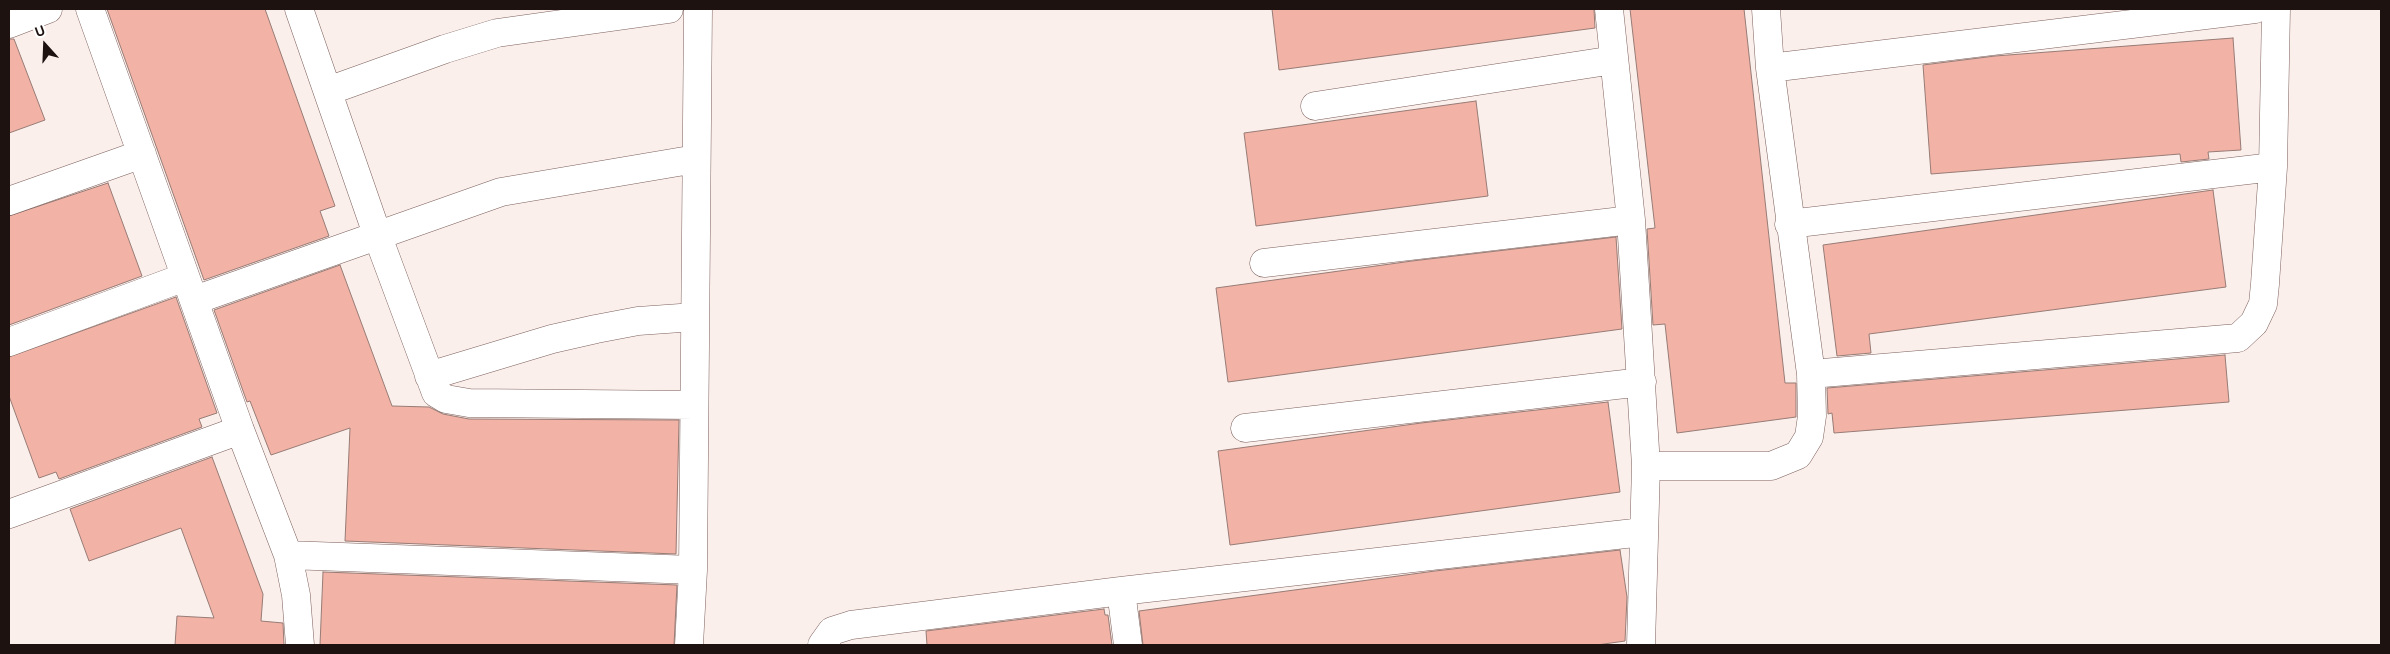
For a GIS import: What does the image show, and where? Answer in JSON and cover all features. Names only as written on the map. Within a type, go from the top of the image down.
[{"type":"street","points":[[9,24],[48,9]]},
{"type":"street","points":[[90,9],[240,430],[288,555],[296,595],[300,645]]},
{"type":"street","points":[[299,9],[378,237],[436,393],[446,399],[469,402],[694,405]]},
{"type":"street","points":[[328,91],[445,49],[497,33],[669,9]]},
{"type":"street","points":[[689,645],[693,570],[698,9]]},
{"type":"street","points":[[1610,9],[1631,220],[1642,382],[1646,466],[1642,532],[1641,645]]},
{"type":"street","points":[[1646,466],[1771,466],[1798,455],[1809,437],[1812,416],[1811,374],[1789,224],[1770,68],[1766,9]]},
{"type":"street","points":[[1770,68],[2255,9]]},
{"type":"street","points":[[1811,374],[2238,338],[2254,323],[2263,304],[2273,167],[2276,9]]},
{"type":"street","points":[[1315,106],[1614,60]]},
{"type":"street","points":[[9,202],[142,154]]},
{"type":"street","points":[[9,342],[190,288],[378,237],[500,192],[696,159]]},
{"type":"street","points":[[1789,224],[2273,167]]},
{"type":"street","points":[[1264,263],[1631,220]]},
{"type":"street","points":[[429,376],[552,339],[596,329],[638,321],[695,317]]},
{"type":"street","points":[[1245,428],[1642,382]]},
{"type":"street","points":[[9,514],[240,430]]},
{"type":"street","points":[[822,645],[832,631],[851,625],[1121,591],[1642,532]]},
{"type":"street","points":[[288,555],[693,570]]},
{"type":"street","points":[[1121,591],[1128,645]]},
{"type":"building","points":[[107,9],[265,9],[335,206],[320,211],[329,236],[204,280]]},
{"type":"building","points":[[1272,9],[1594,9],[1595,28],[1279,70]]},
{"type":"building","points":[[1630,9],[1744,9],[1785,383],[1796,383],[1796,417],[1677,433],[1665,324],[1653,325],[1647,229],[1655,228]]},
{"type":"building","points":[[2233,38],[2241,150],[2208,152],[2209,159],[2181,162],[2180,154],[1931,174],[1923,65],[1995,56]]},
{"type":"building","points":[[9,39],[14,39],[45,120],[9,133]]},
{"type":"building","points":[[1476,101],[1488,196],[1256,226],[1244,133]]},
{"type":"building","points":[[108,183],[142,276],[9,325],[9,216]]},
{"type":"building","points":[[2213,190],[2226,287],[1869,334],[1871,353],[1837,356],[1823,245]]},
{"type":"building","points":[[1616,237],[1622,329],[1228,382],[1216,288],[1412,261]]},
{"type":"building","points":[[340,265],[392,406],[429,407],[443,414],[469,419],[679,420],[676,554],[345,541],[350,428],[271,455],[250,401],[247,402],[214,310]]},
{"type":"building","points":[[176,297],[217,413],[199,419],[202,427],[59,479],[56,472],[39,478],[9,396],[9,357]]},
{"type":"building","points":[[2225,355],[2229,402],[1834,433],[1832,413],[1828,414],[1827,388]]},
{"type":"building","points":[[1608,402],[1620,492],[1230,545],[1218,451],[1421,423]]},
{"type":"building","points":[[212,457],[263,594],[261,621],[283,623],[284,645],[175,645],[177,616],[214,618],[181,528],[89,561],[70,509]]},
{"type":"building","points":[[1620,550],[1627,597],[1625,641],[1597,645],[1143,645],[1139,611],[1435,571]]},
{"type":"building","points":[[323,572],[677,585],[674,645],[320,645]]},
{"type":"building","points":[[1104,609],[1105,615],[1108,615],[1112,645],[927,645],[926,631]]}]
